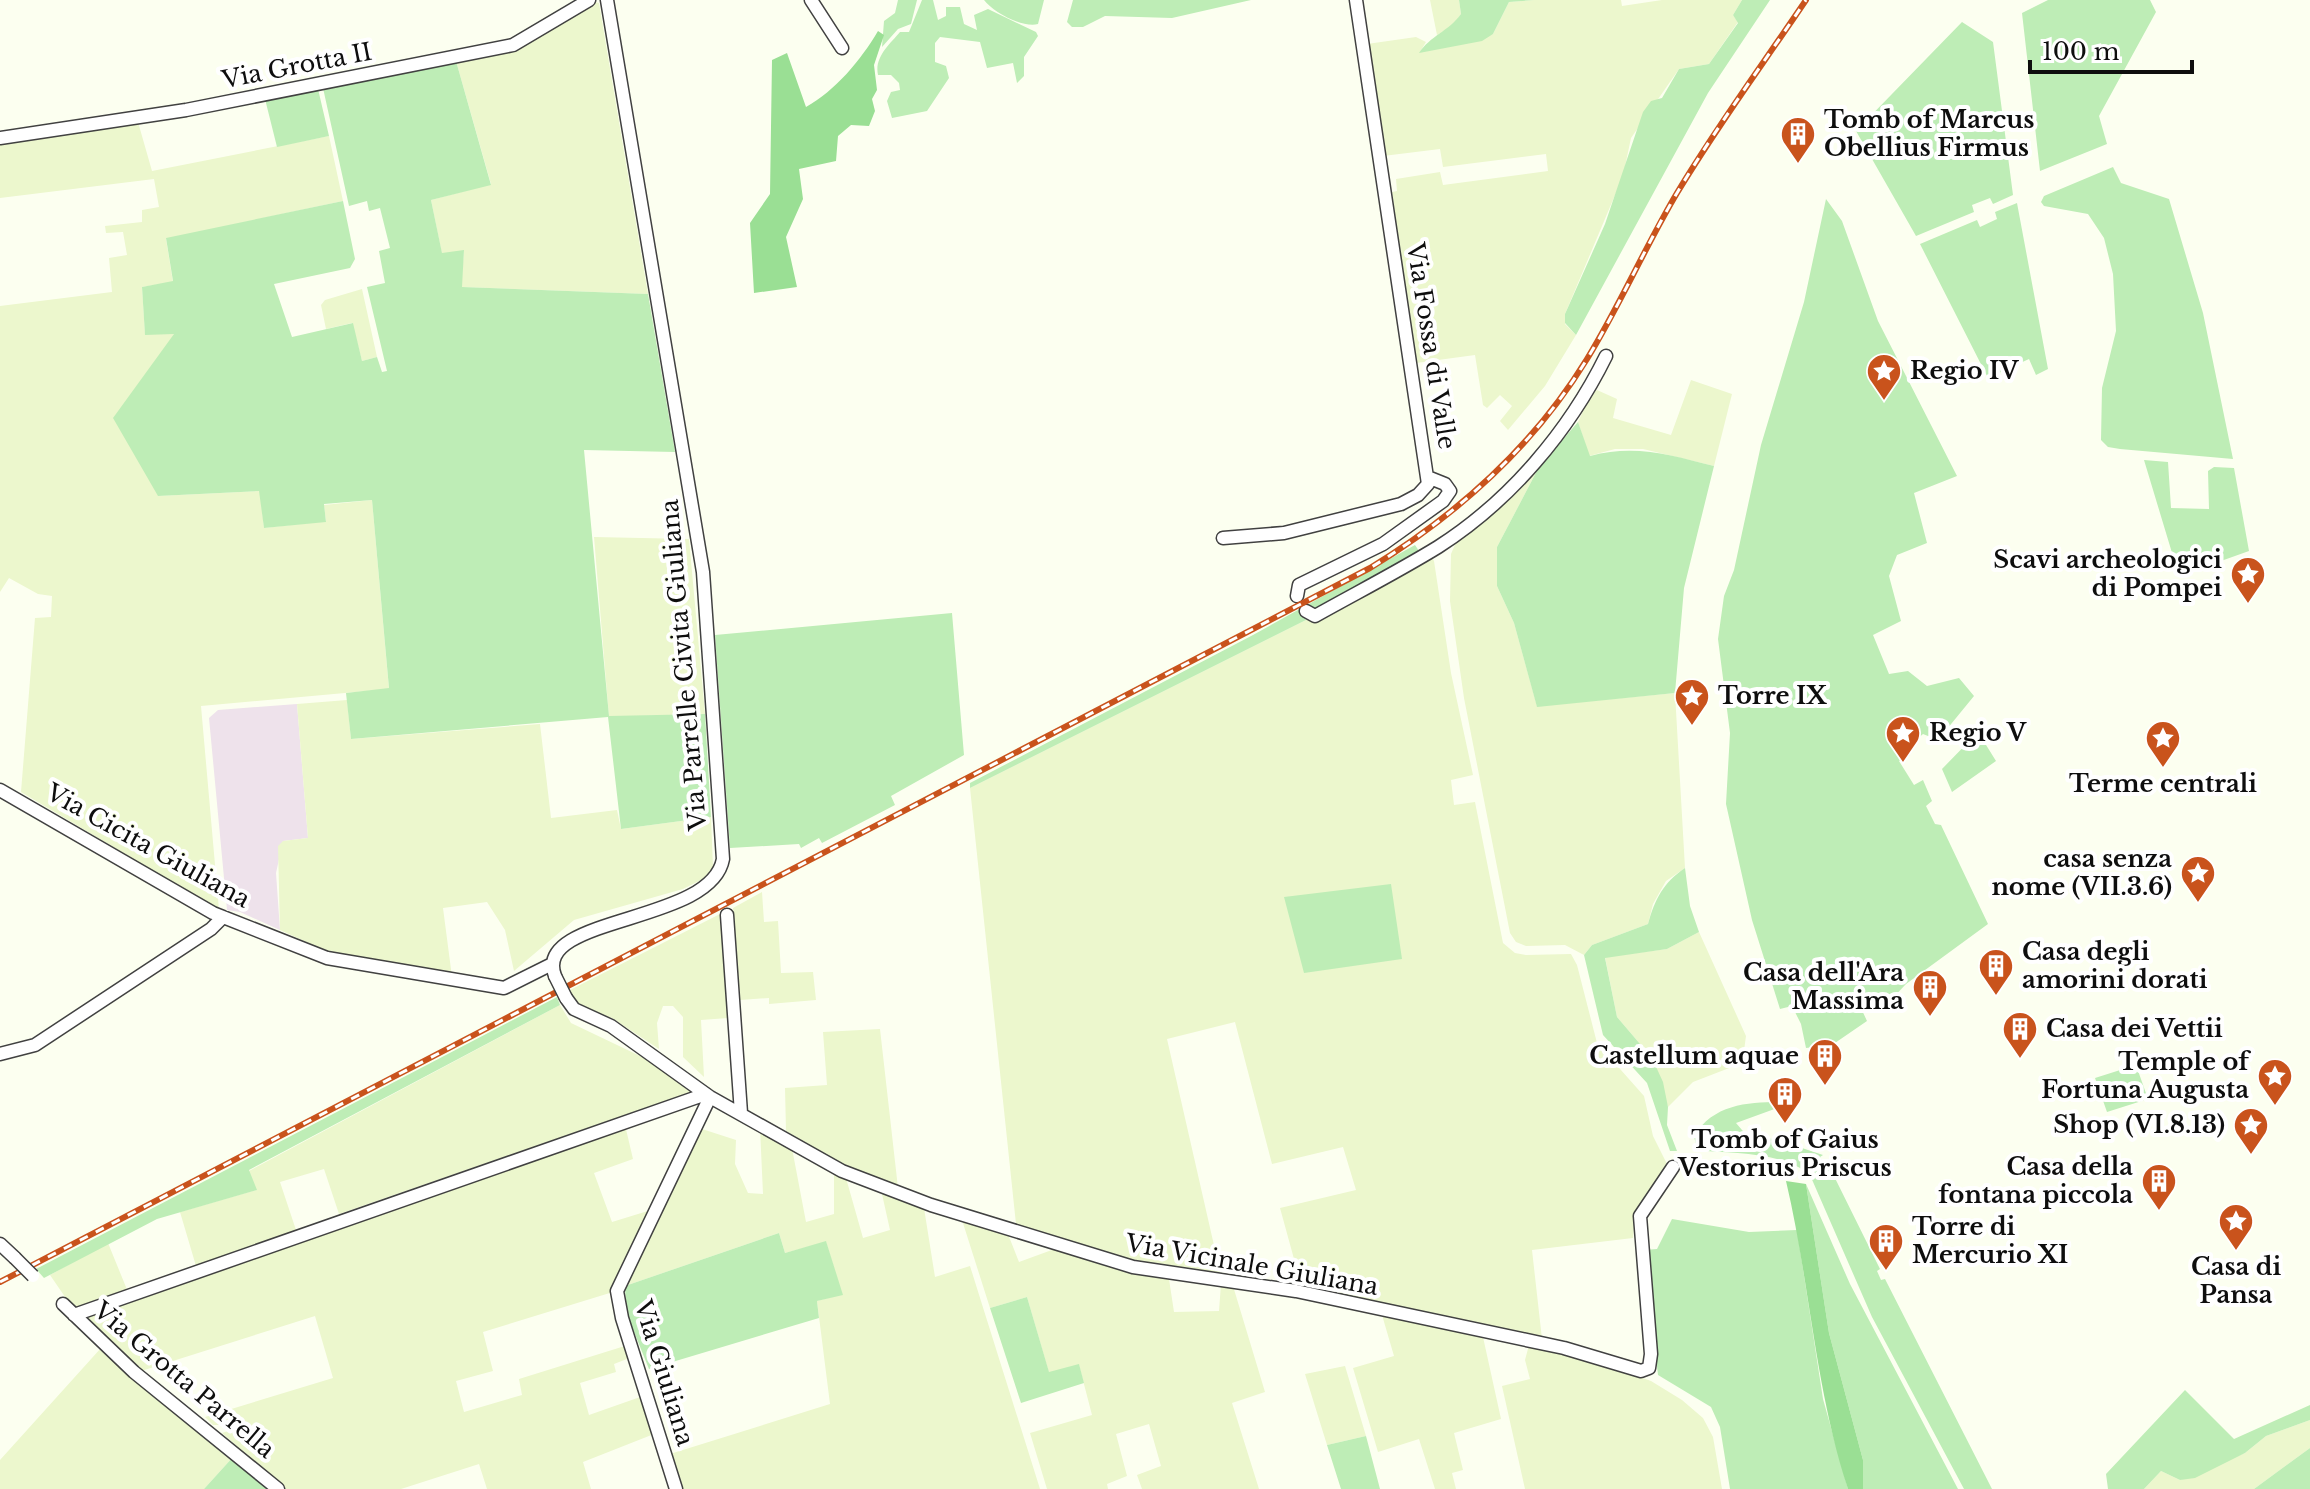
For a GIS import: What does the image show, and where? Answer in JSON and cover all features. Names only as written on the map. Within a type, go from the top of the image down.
[{"type":"street","name":"Via Grotta II","points":[[0,138],[186,110],[513,45],[589,0]]},
{"type":"street","name":"Via Parrelle Civita Giuliana","points":[[554,970],[561,946],[576,934],[641,917],[710,883],[717,876],[723,859],[703,572],[607,0]]},
{"type":"street","points":[[811,0],[842,48]]},
{"type":"street","name":"Via Fossa di Valle","points":[[1223,538],[1284,533],[1401,504],[1418,495],[1430,478],[1356,0]]},
{"type":"street","points":[[1306,611],[1315,616],[1440,545],[1499,497],[1565,427],[1606,356]]},
{"type":"street","points":[[1297,596],[1299,585],[1383,544],[1443,501],[1450,491],[1445,484],[1430,478]]},
{"type":"street","name":"Via Cicita Giuliana","points":[[0,790],[223,917],[341,961],[504,988],[554,970]]},
{"type":"street","points":[[727,915],[741,1113]]},
{"type":"street","points":[[0,1054],[35,1045],[211,929],[223,917]]},
{"type":"street","points":[[554,970],[574,1009],[611,1026],[708,1095]]},
{"type":"street","points":[[74,1315],[708,1095]]},
{"type":"street","name":"Via Vicinale Giuliana","points":[[708,1095],[867,1182],[1110,1261],[1168,1274],[1296,1291],[1564,1348],[1641,1371],[1649,1368],[1651,1354],[1640,1216],[1673,1167]]},
{"type":"street","name":"Via Giuliana","points":[[676,1489],[622,1318],[617,1291],[708,1095]]},
{"type":"street","points":[[0,1244],[33,1276]]},
{"type":"street","name":"Via Grotta Parrella","points":[[63,1304],[134,1372],[278,1489]]},
{"type":"shaded area","points":[[297,704],[308,838],[283,841],[276,873],[280,930],[240,912],[227,910],[209,718],[218,710]]},
{"type":"green space","points":[[898,0],[917,0],[911,24],[898,29],[882,47],[884,21],[895,13]]},
{"type":"green space","points":[[922,0],[933,0],[938,20],[946,16],[946,7],[960,7],[964,24],[977,30],[974,15],[988,9],[1036,32],[1038,36],[1024,57],[1024,76],[1017,83],[1013,63],[987,68],[980,42],[940,37],[935,43],[935,62],[946,66],[949,78],[927,111],[892,118],[887,101],[891,92],[900,90],[899,83],[891,75],[878,75],[878,62],[900,32],[909,32]]},
{"type":"green space","points":[[984,0],[1044,0],[1038,24],[1031,25],[1008,18]]},
{"type":"green space","points":[[1073,0],[1251,0],[1172,18],[1105,16],[1083,27],[1072,27],[1067,22]]},
{"type":"green space","points":[[1430,0],[1459,0],[1461,14],[1453,26],[1437,35]]},
{"type":"green space","points":[[1459,0],[1534,0],[1509,2],[1493,34],[1482,41],[1419,53],[1461,14]]},
{"type":"green space","points":[[1621,0],[1622,6],[1662,0],[1742,0],[1733,15],[1738,22],[1709,64],[1679,69],[1631,138],[1623,176],[1565,314],[1565,324],[1576,335],[1545,386],[1508,430],[1500,421],[1512,406],[1500,395],[1487,408],[1483,405],[1475,355],[1416,363],[1392,192],[1397,191],[1396,179],[1440,172],[1443,185],[1548,171],[1546,154],[1443,167],[1440,149],[1383,156],[1367,44],[1416,37],[1426,42],[1420,52],[1493,34],[1509,2]]},
{"type":"green space","points":[[1742,0],[1770,0],[1708,93],[1576,335],[1565,323],[1565,314],[1605,224],[1643,112],[1651,101],[1662,98],[1679,69],[1709,64],[1738,23],[1733,15]]},
{"type":"green space","points":[[2048,0],[2150,0],[2156,12],[2099,116],[2107,144],[2040,171],[2022,13]]},
{"type":"green space","points":[[595,2],[599,3],[648,294],[461,287],[464,251],[442,254],[431,200],[491,184],[456,61],[545,32]]},
{"type":"green space","points":[[1962,22],[1993,42],[2013,195],[1993,204],[1990,198],[1972,205],[1974,212],[1916,236],[1856,131]]},
{"type":"green space","points":[[878,31],[884,35],[874,65],[877,90],[872,99],[875,111],[869,126],[851,125],[838,136],[836,161],[799,169],[803,199],[786,237],[797,287],[754,293],[750,223],[770,194],[772,60],[787,53],[806,107],[846,74]]},
{"type":"green space","points":[[456,61],[491,185],[431,200],[442,253],[464,250],[462,287],[648,294],[675,452],[584,450],[609,716],[705,714],[711,817],[621,829],[608,717],[351,739],[346,693],[389,688],[372,500],[324,504],[326,522],[264,528],[259,491],[158,496],[113,418],[174,334],[145,335],[142,287],[173,281],[166,238],[343,201],[355,259],[350,268],[274,284],[292,337],[353,323],[362,361],[377,357],[382,372],[387,371],[367,287],[385,283],[379,251],[390,248],[380,208],[369,211],[367,201],[349,206],[323,88]]},
{"type":"green space","points":[[318,89],[329,136],[277,147],[265,99]]},
{"type":"green space","points":[[138,122],[152,171],[329,136],[343,201],[166,239],[173,282],[142,287],[145,334],[174,333],[158,496],[260,491],[264,528],[326,521],[324,505],[372,500],[389,689],[201,706],[219,910],[21,792],[35,618],[51,617],[52,596],[38,594],[9,578],[0,592],[0,306],[112,292],[109,258],[127,255],[123,232],[106,233],[105,226],[142,222],[142,210],[159,207],[154,179],[0,198],[0,141]]},
{"type":"green space","points":[[2113,167],[2121,183],[2169,199],[2203,313],[2233,459],[2120,449],[2108,447],[2101,440],[2102,388],[2116,331],[2113,274],[2104,238],[2088,214],[2044,206],[2041,202],[2044,196]]},
{"type":"green space","points":[[1826,199],[1842,221],[1878,321],[1957,476],[1914,493],[1927,543],[1897,555],[1889,576],[1901,621],[1873,635],[1889,674],[1908,671],[1927,686],[1959,678],[1974,696],[1938,740],[1923,734],[1906,749],[1910,755],[1899,761],[1914,785],[1923,780],[1932,801],[1926,806],[1935,824],[1941,825],[1988,924],[1906,984],[1891,1000],[1883,993],[1860,1006],[1867,1021],[1832,1045],[1806,1048],[1801,1024],[1792,1006],[1780,1009],[1752,920],[1726,804],[1730,733],[1718,639],[1724,596],[1734,570],[1761,445],[1804,302]]},
{"type":"green space","points":[[2017,203],[2048,369],[2036,375],[2029,359],[1988,378],[1920,244],[1977,220],[1980,227],[1997,219],[1995,212]]},
{"type":"green space","points":[[362,289],[377,357],[362,361],[352,323],[326,329],[321,305],[325,300]]},
{"type":"green space","points":[[1691,380],[1732,394],[1714,466],[1643,449],[1615,449],[1589,456],[1578,422],[1591,394],[1597,390],[1617,399],[1613,418],[1671,435]]},
{"type":"green space","points":[[1578,422],[1590,456],[1637,451],[1714,466],[1684,588],[1675,693],[1537,707],[1514,623],[1497,586],[1497,547],[1539,467]]},
{"type":"green space","points":[[2144,460],[2168,462],[2171,508],[2209,509],[2208,471],[2214,467],[2234,468],[2249,551],[2179,576]]},
{"type":"green space","points":[[1539,467],[1497,547],[1497,586],[1514,623],[1537,706],[1675,693],[1685,868],[1666,881],[1653,904],[1648,924],[1592,945],[1584,955],[1565,945],[1526,946],[1516,942],[1510,933],[1464,698],[1450,601],[1451,554],[1457,540]]},
{"type":"green space","points":[[594,537],[689,539],[705,714],[609,717]]},
{"type":"green space","points":[[1415,545],[1419,551],[1312,613],[1303,614],[1306,620],[970,788],[970,783],[1253,635]]},
{"type":"green space","points":[[1430,554],[1434,561],[1451,673],[1473,775],[1451,780],[1454,805],[1475,802],[1503,943],[1515,953],[1526,955],[1571,954],[1577,965],[1597,1043],[1644,1096],[1653,1136],[1666,1162],[1666,1175],[1635,1213],[1633,1238],[1532,1250],[1542,1339],[1302,1288],[1280,1208],[1356,1190],[1343,1147],[1272,1164],[1235,1022],[1167,1039],[1221,1276],[1165,1270],[1090,1250],[1016,1224],[970,788],[1306,620],[1317,619]]},
{"type":"green space","points":[[952,613],[964,755],[891,796],[895,805],[822,843],[819,838],[801,848],[799,844],[730,848],[715,635]]},
{"type":"green space","points":[[347,700],[351,739],[540,724],[551,818],[617,810],[621,829],[711,817],[713,867],[705,878],[683,889],[574,920],[514,971],[505,930],[487,902],[443,908],[452,977],[382,966],[326,951],[280,930],[278,846],[283,841],[308,838],[297,704]]},
{"type":"green space","points":[[1978,732],[1996,761],[1952,792],[1942,769]]},
{"type":"green space","points":[[1685,868],[1690,906],[1699,932],[1667,949],[1605,958],[1617,1017],[1652,1058],[1663,1082],[1668,1107],[1667,1125],[1677,1151],[1670,1151],[1647,1083],[1603,1035],[1584,955],[1592,945],[1648,924],[1661,892]]},
{"type":"green space","points":[[1391,884],[1402,959],[1304,973],[1284,897]]},
{"type":"green space","points":[[762,892],[764,922],[778,921],[781,973],[813,972],[816,1000],[769,1004],[769,998],[740,1000],[733,908]]},
{"type":"green space","points":[[720,914],[728,1018],[701,1020],[704,1077],[683,1057],[683,1017],[673,1006],[663,1006],[657,1023],[659,1049],[612,1018],[577,1005],[570,990]]},
{"type":"green space","points":[[1699,932],[1746,1036],[1743,1058],[1737,1065],[1693,1082],[1668,1107],[1652,1058],[1617,1017],[1605,957],[1667,949]]},
{"type":"green space","points":[[557,997],[560,1005],[249,1170],[257,1190],[157,1219],[44,1278],[36,1269]]},
{"type":"green space","points":[[560,1005],[571,1023],[661,1066],[694,1091],[339,1214],[324,1169],[280,1182],[296,1230],[196,1266],[180,1212],[256,1190],[249,1171]]},
{"type":"green space","points":[[880,1029],[898,1188],[844,1166],[786,1131],[785,1088],[827,1085],[823,1032]]},
{"type":"green space","points":[[2136,1065],[2148,1099],[2107,1112],[2095,1078]]},
{"type":"green space","points":[[1779,1102],[1780,1107],[1736,1123],[1748,1137],[1775,1139],[1823,1155],[1820,1157],[1825,1166],[1828,1164],[1880,1269],[1877,1271],[1881,1280],[1885,1279],[1992,1489],[1964,1489],[1872,1317],[1810,1175],[1799,1167],[1771,1158],[1697,1150],[1694,1136],[1721,1112],[1754,1103]]},
{"type":"green space","points":[[625,1125],[633,1159],[594,1173],[612,1222],[651,1210],[613,1292],[483,1332],[493,1371],[456,1381],[464,1412],[522,1395],[519,1379],[628,1345],[632,1357],[614,1364],[616,1372],[580,1383],[589,1415],[643,1396],[654,1434],[583,1462],[591,1489],[487,1489],[479,1464],[401,1489],[286,1489],[222,1433],[228,1431],[226,1425],[213,1425],[205,1417],[333,1378],[315,1316],[138,1372],[82,1318]]},
{"type":"green space","points":[[760,1128],[791,1143],[806,1222],[834,1214],[834,1171],[846,1178],[863,1238],[890,1230],[882,1194],[924,1208],[935,1277],[970,1266],[1040,1489],[681,1489],[670,1454],[830,1404],[817,1301],[842,1294],[826,1242],[785,1253],[779,1233],[625,1286],[702,1129],[736,1140],[735,1164],[748,1193],[763,1194]]},
{"type":"green space","points":[[1786,1181],[1806,1184],[1829,1333],[1863,1460],[1863,1489],[1848,1489],[1837,1451],[1820,1374]]},
{"type":"green space","points":[[1806,1184],[1850,1284],[1958,1489],[1863,1489],[1863,1460],[1829,1333]]},
{"type":"green space","points":[[1672,1219],[1749,1232],[1797,1230],[1823,1399],[1848,1489],[1730,1489],[1720,1427],[1711,1407],[1658,1375],[1644,1250],[1657,1249]]},
{"type":"green space","points":[[962,1220],[1006,1229],[1019,1262],[1060,1247],[1132,1272],[1169,1279],[1174,1312],[1219,1311],[1221,1284],[1233,1286],[1265,1392],[1232,1403],[1259,1489],[1142,1489],[1137,1475],[1161,1466],[1149,1424],[1116,1434],[1127,1476],[1107,1484],[1108,1489],[1047,1489],[1030,1433],[1092,1415],[1079,1365],[1049,1373],[1027,1297],[990,1308]]},
{"type":"green space","points":[[779,1233],[785,1253],[826,1241],[843,1295],[817,1301],[819,1318],[649,1369],[626,1312],[625,1286]]},
{"type":"green space","points":[[108,1243],[128,1292],[74,1310],[50,1275]]},
{"type":"green space","points":[[1027,1297],[1049,1372],[1079,1364],[1084,1383],[1021,1403],[990,1308]]},
{"type":"green space","points":[[1382,1315],[1483,1337],[1501,1419],[1454,1433],[1463,1470],[1452,1473],[1456,1489],[1435,1489],[1419,1439],[1378,1452],[1353,1368],[1394,1356]]},
{"type":"green space","points":[[1529,1345],[1626,1372],[1651,1381],[1682,1400],[1703,1418],[1713,1437],[1722,1489],[1525,1489],[1502,1386],[1530,1379],[1525,1360]]},
{"type":"green space","points":[[101,1348],[233,1457],[204,1489],[0,1489],[0,1460]]},
{"type":"green space","points":[[1345,1366],[1366,1436],[1327,1445],[1305,1374]]},
{"type":"green space","points":[[2185,1390],[2234,1439],[2310,1405],[2310,1420],[2266,1436],[2245,1453],[2195,1478],[2180,1480],[2161,1471],[2144,1489],[2108,1489],[2106,1474]]},
{"type":"green space","points":[[2310,1420],[2310,1448],[2254,1489],[2144,1489],[2161,1471],[2180,1480],[2245,1453],[2266,1436]]},
{"type":"green space","points":[[1366,1436],[1380,1489],[1341,1489],[1327,1445]]},
{"type":"green space","points":[[2310,1448],[2310,1489],[2254,1489]]},
{"type":"green space","points":[[233,1457],[274,1489],[204,1489]]},
{"type":"railway","points":[[0,1282],[1370,568],[1433,525],[1463,502],[1518,450],[1566,391],[1599,339],[1692,168],[1806,0]]},
{"type":"place","name":"Tomb of Marcus Obellius Firmus","points":[[1798,165]]},
{"type":"place","name":"Regio IV","points":[[1884,402]]},
{"type":"place","name":"Scavi archeologici di Pompei","points":[[2248,605]]},
{"type":"place","name":"Torre IX","points":[[1692,727]]},
{"type":"place","name":"Regio V","points":[[1903,764]]},
{"type":"place","name":"Terme centrali","points":[[2163,769]]},
{"type":"place","name":"casa senza nome (VII.3.6)","points":[[2198,904]]},
{"type":"place","name":"Casa degli amorini dorati","points":[[1996,997]]},
{"type":"place","name":"Casa dell'Ara Massima","points":[[1930,1018]]},
{"type":"place","name":"Casa dei Vettii","points":[[2020,1060]]},
{"type":"place","name":"Castellum aquae","points":[[1825,1087]]},
{"type":"place","name":"Temple of Fortuna Augusta","points":[[2275,1107]]},
{"type":"place","name":"Tomb of Gaius Vestorius Priscus","points":[[1785,1125]]},
{"type":"place","name":"Shop (VI.8.13)","points":[[2251,1156]]},
{"type":"place","name":"Casa della fontana piccola","points":[[2159,1212]]},
{"type":"place","name":"Casa di Pansa","points":[[2236,1252]]},
{"type":"place","name":"Torre di Mercurio XI","points":[[1886,1272]]}]
